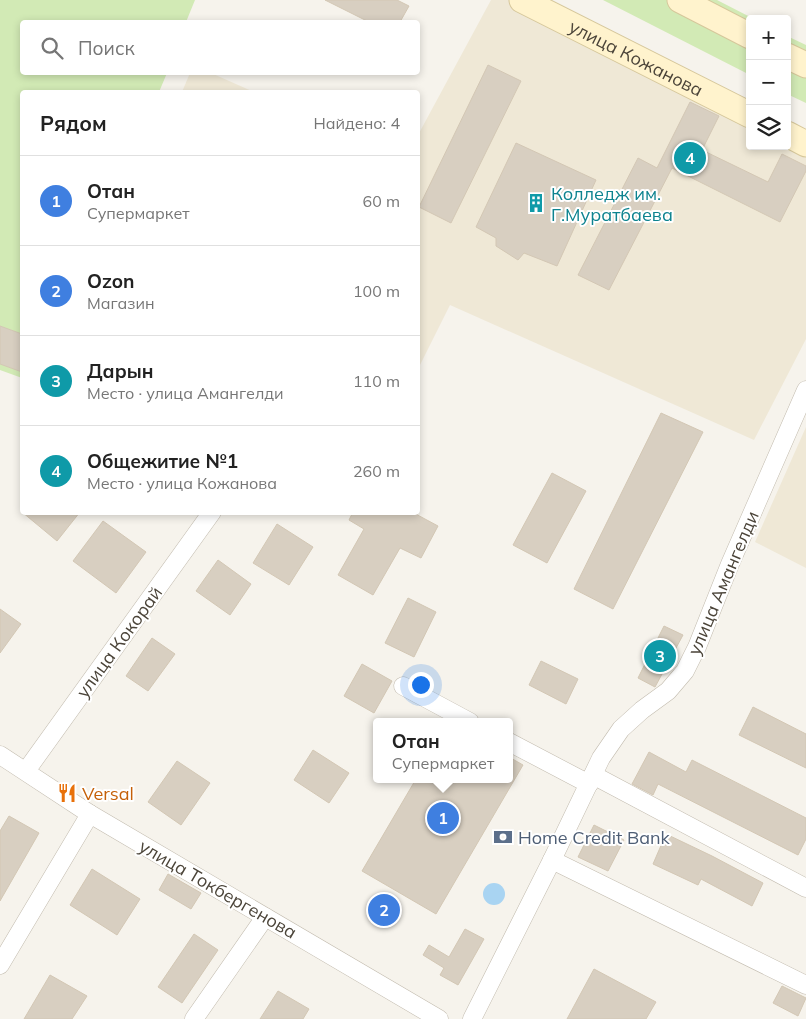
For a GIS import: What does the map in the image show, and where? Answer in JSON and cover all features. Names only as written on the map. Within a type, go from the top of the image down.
[{"type":"street","name":"улица Кожанова","points":[[522,0],[746,114]]},
{"type":"street","points":[[680,0],[746,34]]},
{"type":"street","points":[[791,58],[806,65]]},
{"type":"street","points":[[791,136],[806,144]]},
{"type":"street","name":"улица Амангелди","points":[[472,1019],[601,758],[621,728],[668,690],[685,671],[697,647],[733,555],[806,390]]},
{"type":"street","name":"улица Кокорай","points":[[26,772],[210,515]]},
{"type":"street","points":[[403,686],[463,718]]},
{"type":"street","points":[[513,744],[591,780],[806,888]]},
{"type":"street","name":"улица Токбергенова","points":[[0,755],[90,814],[439,1019]]},
{"type":"street","points":[[0,964],[90,814]]},
{"type":"street","points":[[552,860],[806,985]]},
{"type":"street","points":[[194,1019],[265,916]]},
{"type":"shaded area","points":[[491,0],[524,0],[746,113],[746,150],[791,150],[791,146],[806,144],[806,339],[754,440],[450,305],[420,365],[420,131]]},
{"type":"shaded area","points":[[189,75],[216,75],[249,90],[183,90]]},
{"type":"shaded area","points":[[806,427],[806,568],[755,542]]},
{"type":"green space","points":[[0,0],[195,0],[187,20],[20,20],[20,75],[166,75],[160,90],[20,90],[20,377],[0,370]]},
{"type":"green space","points":[[603,0],[717,0],[746,15],[746,73]]},
{"type":"green space","points":[[791,38],[806,45],[806,103],[791,96]]},
{"type":"water","points":[[490,883],[498,883],[505,890],[505,898],[498,905],[490,905],[483,898],[483,890]]},
{"type":"building","points":[[325,0],[397,0],[409,6],[401,20],[365,20]]},
{"type":"building","points":[[488,65],[521,81],[451,223],[420,208]]},
{"type":"building","points":[[690,102],[719,116],[702,150],[768,182],[782,154],[806,166],[806,171],[780,222],[672,168],[609,290],[578,275],[638,158],[657,168]]},
{"type":"building","name":"Колледж им. Г.Муратбаева","points":[[516,143],[596,180],[557,266],[524,253],[518,260],[496,246],[496,238],[476,227]]},
{"type":"building","points":[[0,326],[20,333],[20,371],[0,364]]},
{"type":"building","points":[[661,413],[703,432],[613,609],[574,589]]},
{"type":"building","points":[[552,473],[586,491],[547,563],[513,545]]},
{"type":"building","points":[[26,515],[78,515],[57,541]]},
{"type":"building","points":[[352,515],[418,515],[438,526],[421,558],[400,548],[373,595],[338,575],[364,529],[349,520]]},
{"type":"building","points":[[103,521],[146,552],[116,593],[73,561]]},
{"type":"building","points":[[277,524],[313,547],[289,585],[253,563]]},
{"type":"building","points":[[218,560],[251,584],[230,615],[196,591]]},
{"type":"building","points":[[408,598],[436,612],[414,657],[385,643]]},
{"type":"building","points":[[0,609],[21,624],[0,653]]},
{"type":"building","points":[[664,626],[683,635],[655,687],[638,678]]},
{"type":"building","points":[[152,638],[175,654],[148,691],[126,676]]},
{"type":"building","points":[[541,661],[578,679],[566,704],[529,685]]},
{"type":"building","points":[[362,664],[392,681],[374,713],[344,696]]},
{"type":"building","points":[[753,707],[806,734],[806,768],[739,735]]},
{"type":"building","points":[[313,750],[349,773],[329,803],[294,780]]},
{"type":"building","points":[[649,752],[686,772],[692,760],[806,818],[806,839],[798,855],[658,784],[653,795],[632,784]]},
{"type":"building","points":[[513,759],[523,765],[513,782]]},
{"type":"building","points":[[177,761],[210,783],[181,825],[148,802]]},
{"type":"building","points":[[414,783],[512,783],[436,914],[362,871]]},
{"type":"building","points":[[9,816],[39,833],[0,901],[0,831]]},
{"type":"building","points":[[594,825],[624,840],[608,871],[578,857]]},
{"type":"building","points":[[666,834],[763,883],[752,906],[701,879],[698,885],[653,864]]},
{"type":"building","points":[[92,869],[140,899],[117,935],[70,905]]},
{"type":"building","points":[[168,874],[201,893],[191,909],[159,890]]},
{"type":"building","points":[[465,929],[484,939],[458,985],[440,975],[444,968],[423,955],[429,945],[449,957]]},
{"type":"building","points":[[194,934],[218,950],[182,1003],[158,987]]},
{"type":"building","points":[[594,969],[656,1002],[646,1019],[567,1019]]},
{"type":"building","points":[[50,975],[87,996],[72,1019],[24,1019]]},
{"type":"building","points":[[782,986],[806,998],[798,1016],[773,1003]]},
{"type":"building","points":[[278,991],[309,1009],[303,1019],[260,1019]]},
{"type":"place","name":"Общежитие №1","points":[[690,158]]},
{"type":"place","name":"Колледж им. Г.Муратбаева","points":[[536,203]]},
{"type":"place","name":"Дарын","points":[[660,656]]},
{"type":"place","name":"Versal","points":[[67,793]]},
{"type":"place","name":"Отан","points":[[443,818]]},
{"type":"place","name":"Home Credit Bank","points":[[503,837]]},
{"type":"place","name":"Ozon","points":[[384,910]]}]
